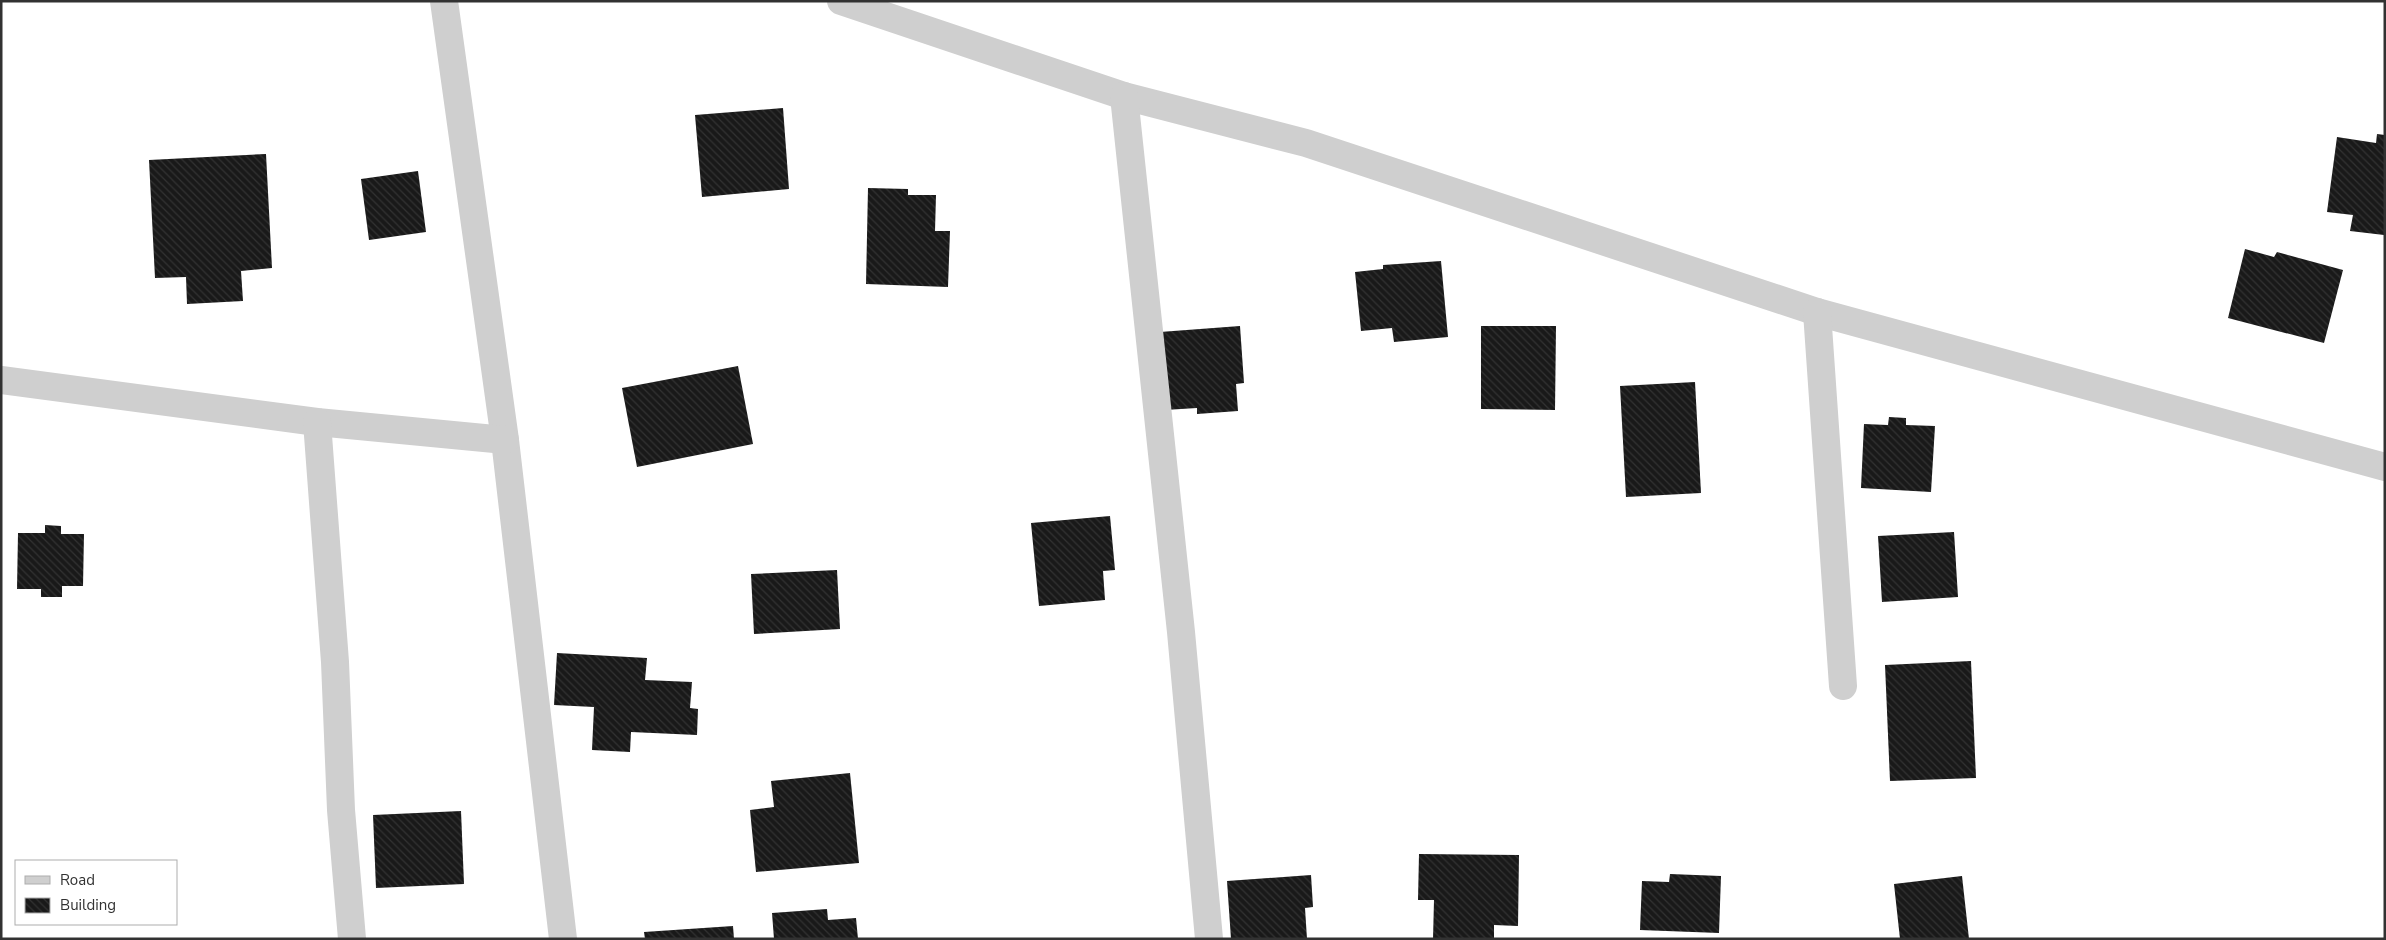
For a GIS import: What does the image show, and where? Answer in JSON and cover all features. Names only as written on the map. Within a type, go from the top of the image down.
[{"type":"street","points":[[444,1],[506,440],[562,939]]},
{"type":"street","points":[[841,1],[1124,96],[1306,143],[1817,312],[2385,467]]},
{"type":"street","points":[[1124,96],[1181,632],[1209,939]]},
{"type":"street","points":[[1817,312],[1843,686]]},
{"type":"street","points":[[1,380],[317,422],[506,440]]},
{"type":"street","points":[[317,422],[335,662],[341,810],[352,939]]},
{"type":"building","points":[[783,108],[789,189],[702,197],[695,115]]},
{"type":"building","points":[[2377,134],[2385,135],[2384,235],[2350,231],[2353,215],[2327,212],[2337,137],[2376,143]]},
{"type":"building","points":[[266,154],[272,268],[241,271],[243,301],[187,304],[186,277],[155,278],[149,160]]},
{"type":"building","points":[[418,171],[426,232],[369,240],[361,179]]},
{"type":"building","points":[[868,188],[908,189],[908,195],[936,195],[935,231],[950,231],[948,287],[866,284]]},
{"type":"building","points":[[2245,249],[2274,257],[2277,252],[2343,270],[2324,343],[2228,318]]},
{"type":"building","points":[[1441,261],[1448,337],[1394,342],[1392,328],[1361,331],[1355,272],[1383,269],[1383,265]]},
{"type":"building","points":[[1240,326],[1244,383],[1236,384],[1238,411],[1197,414],[1197,408],[1165,410],[1160,332]]},
{"type":"building","points":[[1481,326],[1556,326],[1555,410],[1481,409]]},
{"type":"building","points":[[738,366],[753,444],[637,467],[622,388]]},
{"type":"building","points":[[1695,382],[1701,493],[1626,497],[1620,386]]},
{"type":"building","points":[[1889,417],[1906,418],[1906,425],[1935,426],[1931,492],[1861,488],[1864,424],[1888,425]]},
{"type":"building","points":[[1110,516],[1115,570],[1103,571],[1105,600],[1039,606],[1031,523]]},
{"type":"building","points":[[45,525],[61,526],[61,534],[84,534],[83,586],[62,586],[62,597],[41,597],[41,589],[17,589],[18,533],[45,533]]},
{"type":"building","points":[[1954,532],[1958,597],[1882,602],[1878,536]]},
{"type":"building","points":[[837,570],[840,629],[754,634],[751,574]]},
{"type":"building","points":[[557,653],[647,658],[645,680],[692,682],[690,708],[698,709],[697,735],[631,732],[630,752],[592,750],[594,707],[554,705]]},
{"type":"building","points":[[1971,661],[1976,778],[1890,781],[1885,665]]},
{"type":"building","points":[[850,773],[859,863],[756,872],[750,810],[774,807],[771,781]]},
{"type":"building","points":[[461,811],[464,884],[376,888],[373,815]]},
{"type":"building","points":[[1419,854],[1519,855],[1518,926],[1494,925],[1494,939],[1433,939],[1434,900],[1418,900]]},
{"type":"building","points":[[1670,874],[1721,876],[1719,933],[1640,930],[1642,881],[1669,882]]},
{"type":"building","points":[[1311,875],[1313,907],[1305,908],[1307,939],[1231,939],[1227,881]]},
{"type":"building","points":[[1962,876],[1969,939],[1900,939],[1894,884]]},
{"type":"building","points":[[827,909],[828,920],[856,918],[858,939],[774,939],[772,913]]},
{"type":"building","points":[[733,926],[734,939],[645,939],[644,932]]}]
